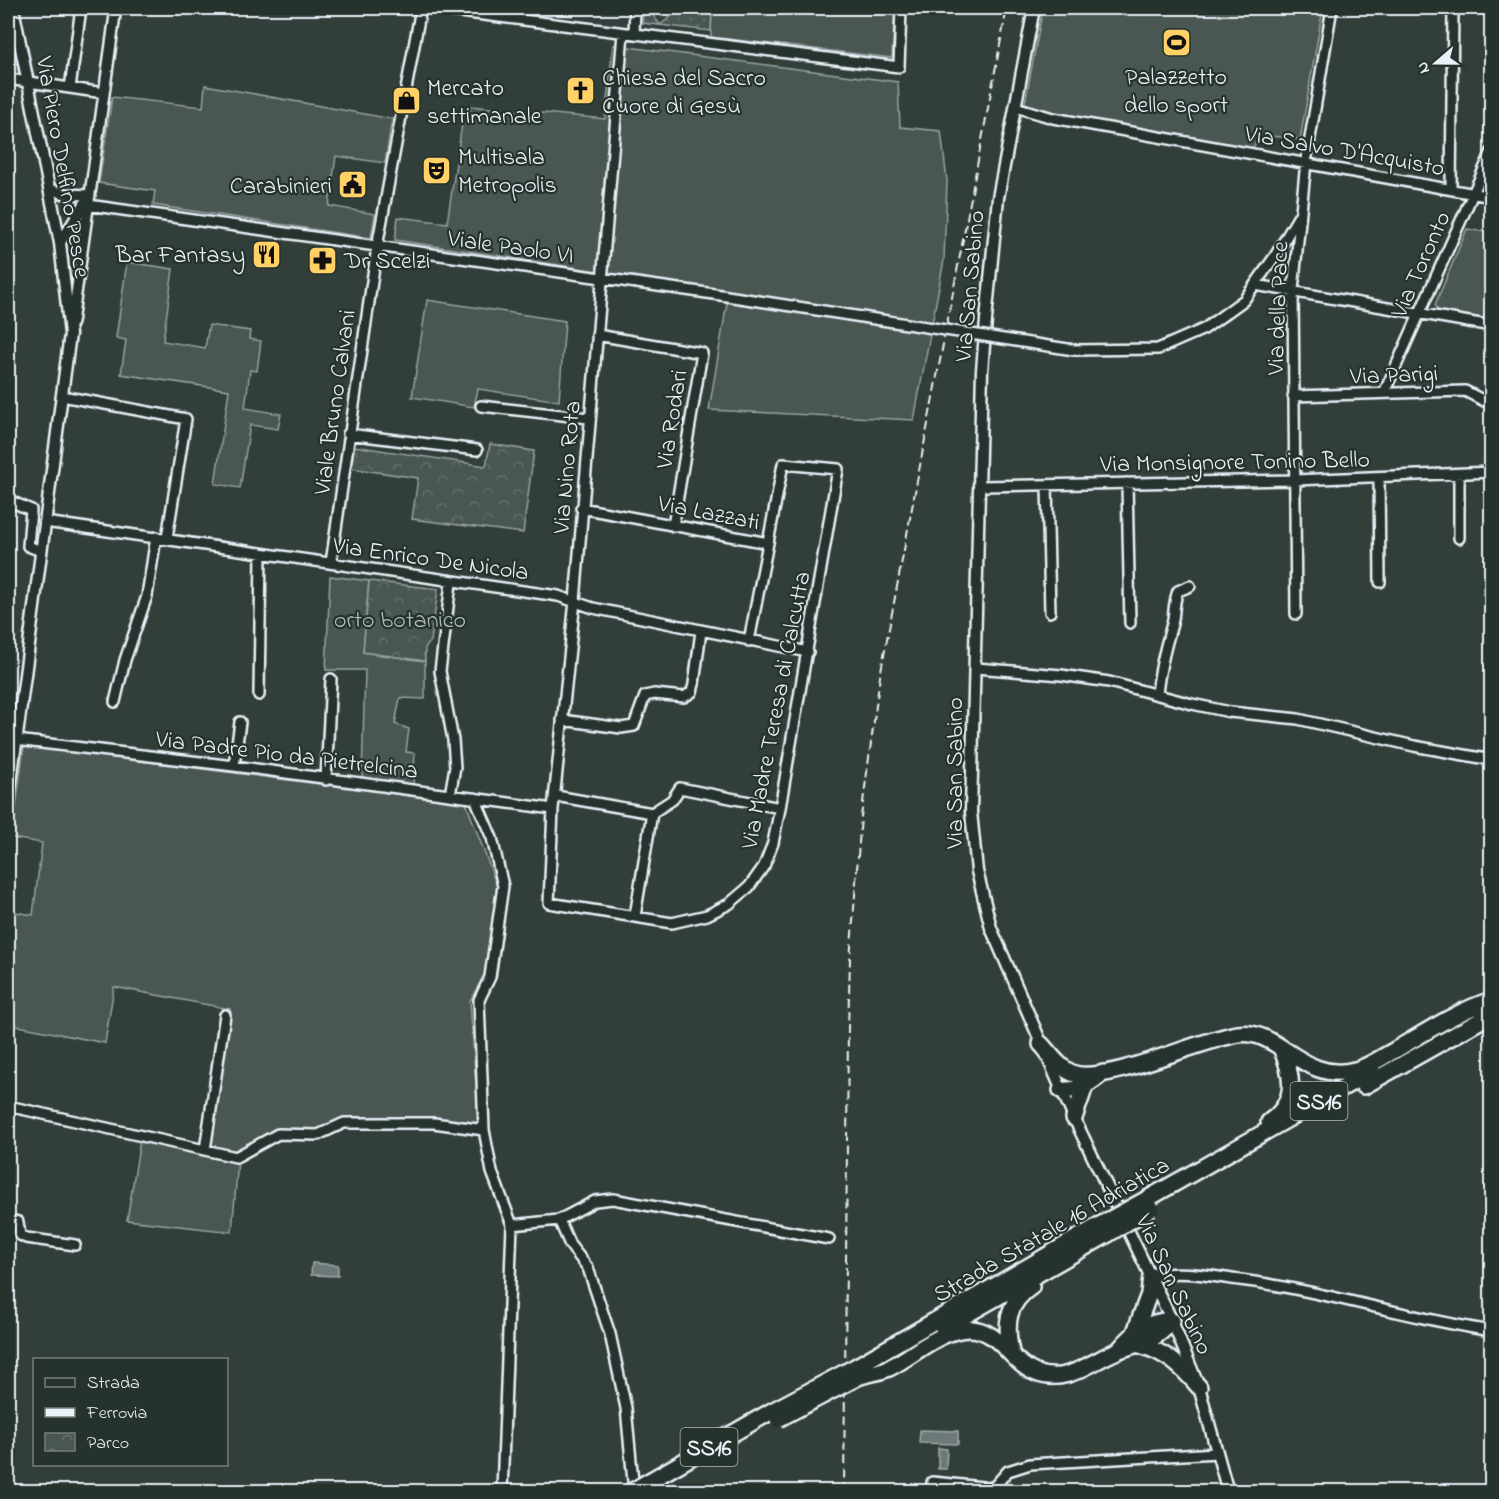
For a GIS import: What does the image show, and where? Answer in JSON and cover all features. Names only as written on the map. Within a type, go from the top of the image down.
[{"type":"highway","points":[[1061,1090],[1071,1091],[1081,1080],[1239,1034],[1265,1037],[1316,1069],[1328,1072],[1356,1070],[1470,1007],[1491,1001]]},
{"type":"highway","name":"Strada Statale 16 Adriatica","points":[[643,1490],[858,1371],[1103,1230],[1491,1001]]},
{"type":"highway","name":"Strada Statale 16 Adriatica","points":[[1153,1200],[1491,1014]]},
{"type":"highway","points":[[1041,1044],[1064,1069],[1081,1080]]},
{"type":"highway","points":[[1153,1200],[1174,1176],[1280,1114],[1290,1095],[1292,1083],[1281,1048]]},
{"type":"highway","points":[[1074,1119],[1081,1080]]},
{"type":"highway","points":[[1011,1352],[1007,1320],[1018,1296],[1085,1256],[1103,1230]]},
{"type":"highway","points":[[1138,1339],[1149,1294],[1150,1276]]},
{"type":"highway","points":[[858,1371],[888,1368],[960,1330],[970,1329],[989,1334],[1034,1372],[1050,1377],[1071,1375],[1138,1339],[1154,1322],[1172,1321]]},
{"type":"highway","points":[[1138,1339],[1173,1360],[1198,1387]]},
{"type":"street","name":"Via Piero Delfino Pesce","points":[[8,804],[70,334],[60,243],[13,8]]},
{"type":"street","points":[[70,88],[81,8]]},
{"type":"street","points":[[70,334],[116,8]]},
{"type":"street","name":"Viale Bruno Calvani","points":[[331,563],[377,247],[421,8]]},
{"type":"street","points":[[427,8],[899,67],[901,8]]},
{"type":"street","points":[[628,34],[631,8]]},
{"type":"street","points":[[628,34],[635,8]]},
{"type":"street","name":"Via San Sabino","points":[[1034,8],[998,198],[986,320],[971,812],[977,871],[991,928],[1041,1044],[1074,1119],[1172,1321],[1198,1387],[1228,1491]]},
{"type":"street","name":"Via della Pace","points":[[1296,614],[1293,290],[1306,162],[1332,8]]},
{"type":"street","points":[[1451,189],[1452,8]]},
{"type":"street","name":"Via Nino Rota","points":[[549,903],[553,809],[575,601],[601,278],[628,34]]},
{"type":"street","points":[[8,79],[104,93]]},
{"type":"street","name":"Via Salvo D'Acquisto","points":[[1016,107],[1053,118],[1491,196]]},
{"type":"street","name":"Via Toronto","points":[[1384,393],[1491,151]]},
{"type":"street","name":"Viale Paolo VI","points":[[50,189],[89,200],[377,247],[714,294],[1074,350],[1158,349],[1204,329],[1244,300],[1302,212]]},
{"type":"street","points":[[60,243],[89,200]]},
{"type":"street","points":[[1255,285],[1491,326]]},
{"type":"street","name":"Via Rodari","points":[[597,336],[702,353],[673,525]]},
{"type":"street","name":"Via Parigi","points":[[1293,396],[1465,391],[1491,405]]},
{"type":"street","points":[[62,396],[186,419],[168,538]]},
{"type":"street","points":[[481,406],[589,418]]},
{"type":"street","points":[[348,434],[477,450]]},
{"type":"street","name":"Via Madre Teresa di Calcutta","points":[[549,903],[672,923],[707,915],[729,904],[749,887],[764,866],[773,843],[780,808],[838,469],[783,464],[768,543]]},
{"type":"street","name":"Via Monsignore Tonino Bello","points":[[980,486],[1295,480],[1491,472]]},
{"type":"street","points":[[1459,475],[1459,538]]},
{"type":"street","points":[[1379,477],[1380,582]]},
{"type":"street","points":[[1127,483],[1130,623]]},
{"type":"street","points":[[1047,484],[1050,612]]},
{"type":"street","points":[[8,500],[31,510],[28,546],[41,551]]},
{"type":"street","name":"Via Lazzati","points":[[581,508],[768,543],[749,641]]},
{"type":"street","name":"Via Enrico De Nicola","points":[[45,522],[558,596],[593,608],[808,652]]},
{"type":"street","points":[[115,702],[125,660],[147,596],[156,537]]},
{"type":"street","points":[[259,694],[261,553]]},
{"type":"street","points":[[450,795],[454,758],[440,671],[451,582]]},
{"type":"street","points":[[1157,695],[1163,653],[1173,621],[1172,605],[1178,591],[1190,586]]},
{"type":"street","points":[[562,720],[621,728],[634,726],[645,696],[654,694],[684,697],[692,692],[701,631]]},
{"type":"street","points":[[976,668],[1061,675],[1109,682],[1230,712],[1298,719],[1414,746],[1491,760]]},
{"type":"street","points":[[326,780],[331,679]]},
{"type":"street","points":[[234,766],[240,722]]},
{"type":"street","name":"Via Padre Pio da Pietrelcina","points":[[16,740],[234,766],[553,809]]},
{"type":"street","points":[[556,796],[652,813],[672,800],[680,788],[780,808]]},
{"type":"street","points":[[475,798],[492,838],[503,886],[490,977],[479,1000],[484,1130],[492,1172],[512,1224],[502,1491]]},
{"type":"street","points":[[635,916],[652,813]]},
{"type":"street","points":[[205,1150],[225,1015]]},
{"type":"street","points":[[8,1106],[236,1156],[278,1134],[318,1135],[344,1123],[434,1123],[484,1130]]},
{"type":"street","points":[[512,1224],[559,1220],[595,1201],[613,1199],[829,1239]]},
{"type":"street","points":[[8,1219],[18,1222],[21,1235],[26,1238],[75,1245]]},
{"type":"street","points":[[559,1220],[570,1245],[588,1268],[610,1334],[643,1490]]},
{"type":"street","points":[[1150,1276],[1182,1272],[1261,1282],[1323,1293],[1443,1324],[1491,1331]]},
{"type":"street","points":[[932,1491],[932,1482],[993,1488],[1008,1471],[1030,1464],[1217,1453]]},
{"type":"green space","points":[[536,8],[573,8],[573,16],[536,12]]},
{"type":"green space","points":[[644,8],[648,8],[660,25],[682,8],[712,8],[711,31],[642,23]]},
{"type":"green space","points":[[712,8],[895,8],[892,58],[711,37]]},
{"type":"green space","name":"Palazzetto dello sport","points":[[1043,8],[1323,8],[1300,140],[1268,137],[1252,148],[1042,110],[1025,103]]},
{"type":"green space","points":[[8,13],[19,75],[8,73]]},
{"type":"green space","points":[[613,45],[898,82],[900,127],[941,131],[947,181],[944,260],[914,420],[709,410],[729,291],[395,240],[398,217],[447,223],[464,111],[470,111],[470,106],[605,119]]},
{"type":"green space","points":[[205,85],[392,119],[385,163],[336,156],[329,206],[375,214],[371,238],[153,205],[155,191],[99,183],[112,97],[203,107]]},
{"type":"green space","points":[[1467,229],[1491,233],[1491,319],[1438,311],[1435,305]]},
{"type":"green space","points":[[127,262],[173,269],[163,341],[205,348],[209,325],[250,331],[249,339],[261,341],[257,371],[250,370],[245,408],[281,414],[278,429],[250,425],[240,488],[215,484],[229,390],[121,374],[126,340],[116,338]]},
{"type":"green space","points":[[427,300],[565,321],[559,401],[478,389],[474,407],[412,397]]},
{"type":"green space","points":[[490,444],[534,451],[523,533],[412,519],[418,478],[350,468],[354,446],[486,466]]},
{"type":"green space","points":[[330,576],[369,581],[363,652],[425,661],[425,699],[400,698],[395,724],[409,729],[406,752],[415,753],[413,786],[362,777],[365,670],[326,670]]},
{"type":"green space","name":"orto botanico","points":[[369,581],[438,589],[431,641],[425,648],[425,661],[363,652]]},
{"type":"green space","points":[[24,746],[466,803],[497,886],[486,972],[470,1001],[479,1127],[435,1119],[344,1118],[317,1130],[276,1129],[234,1152],[209,1147],[230,1009],[114,987],[105,1043],[8,1024],[8,911],[33,915],[42,843],[12,838]]},
{"type":"green space","points":[[140,1141],[238,1160],[232,1232],[127,1220]]},
{"type":"shaded area","points":[[312,1263],[338,1265],[338,1276],[311,1275]]},
{"type":"shaded area","points":[[920,1430],[958,1431],[958,1444],[919,1443]]},
{"type":"shaded area","points":[[938,1448],[947,1449],[946,1469],[938,1469]]},
{"type":"railway","points":[[844,1492],[848,1029],[850,960],[861,817],[880,676],[1007,8]]},
{"type":"place","name":"Palazzetto dello sport","points":[[1176,43]]},
{"type":"place","name":"Chiesa del Sacro Cuore di Gesù","points":[[581,91]]},
{"type":"place","name":"Mercato settimanale","points":[[406,101]]},
{"type":"place","name":"Multisala Metropolis","points":[[437,170]]},
{"type":"place","name":"Carabinieri","points":[[353,185]]},
{"type":"place","name":"Bar Fantasy","points":[[266,254]]},
{"type":"place","name":"Dr Scelzi","points":[[323,260]]}]
